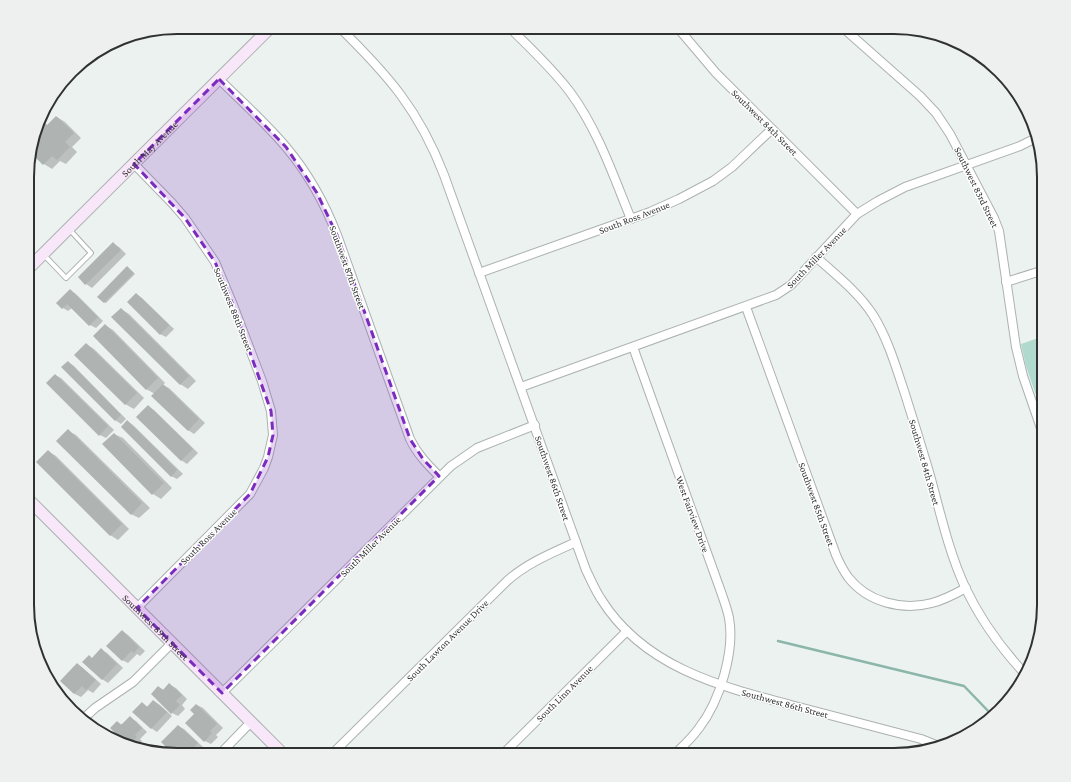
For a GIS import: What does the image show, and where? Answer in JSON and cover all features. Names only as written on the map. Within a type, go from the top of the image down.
[{"type":"main road","name":"South May Avenue","points":[[34,263],[264,34]]},
{"type":"main road","name":"Southwest 89th Street","points":[[34,505],[277,748]]},
{"type":"street","name":"Southwest 86th Street","points":[[346,34],[383,72],[402,96],[419,121],[436,156],[535,425],[586,570],[601,598],[618,622],[640,643],[662,659],[700,677],[762,697],[921,738],[931,743]]},
{"type":"street","points":[[516,34],[557,76],[584,113],[604,151],[631,219]]},
{"type":"street","name":"Southwest 84th Street","points":[[683,34],[716,73],[856,214]]},
{"type":"street","name":"Southwest 83rd Street","points":[[850,34],[931,106],[945,126],[996,223],[1019,362],[1037,416]]},
{"type":"street","name":"Southwest 87th Street","points":[[219,79],[286,147],[317,193],[330,217],[337,235],[410,439],[423,459],[439,476]]},
{"type":"street","name":"South Ross Avenue","points":[[479,273],[668,205],[713,180],[744,156],[772,129]]},
{"type":"street","name":"South Miller Avenue","points":[[521,387],[746,307],[782,292],[791,285],[856,214],[905,187],[967,166],[1032,140]]},
{"type":"street","name":"Southwest 88th Street","points":[[134,164],[185,218],[206,248],[223,280],[262,381],[271,411],[273,435],[268,457]]},
{"type":"street","name":"Southwest 84th Street","points":[[816,257],[863,302],[873,315],[884,335],[911,412],[929,471],[948,543],[966,588],[992,634],[1021,670]]},
{"type":"street","points":[[1006,282],[1037,272]]},
{"type":"street","name":"Southwest 85th Street","points":[[746,307],[834,549],[847,576],[857,586],[871,596],[897,605],[915,606],[930,603],[966,588]]},
{"type":"street","name":"West Fairview Drive","points":[[633,347],[727,609],[730,629],[729,656],[715,699],[700,727],[680,748]]},
{"type":"street","name":"South Miller Avenue","points":[[222,693],[439,476],[459,459],[477,448],[535,425]]},
{"type":"street","name":"South Ross Avenue","points":[[137,608],[242,503],[259,479],[268,457]]},
{"type":"street","name":"South Lawton Avenue Drive","points":[[338,748],[516,573],[532,563],[576,542]]},
{"type":"street","name":"South Linn Avenue","points":[[509,748],[626,631]]},
{"type":"street","points":[[87,716],[95,708],[133,682],[172,643]]},
{"type":"street","points":[[226,748],[251,722]]},
{"type":"lane","points":[[43,254],[66,278],[91,253],[68,229]]},
{"type":"highlighted area","points":[[219,79],[286,147],[317,193],[337,235],[410,439],[423,459],[439,476],[222,693],[137,608],[250,494],[268,457],[273,435],[271,411],[233,305],[215,262],[185,218],[134,164]]},
{"type":"green space","points":[[1037,338],[1037,398],[1026,366],[1021,344]]},
{"type":"building","points":[[56,116],[74,133],[65,142],[70,147],[57,160],[52,156],[43,165],[35,157],[45,123],[47,125]]},
{"type":"building","points":[[113,242],[121,250],[85,285],[78,277]]},
{"type":"building","points":[[127,266],[134,273],[104,303],[97,297]]},
{"type":"building","points":[[70,289],[98,317],[89,326],[67,304],[62,309],[56,303]]},
{"type":"building","points":[[136,293],[169,325],[160,335],[127,302]]},
{"type":"building","points":[[121,308],[189,376],[180,385],[111,317]]},
{"type":"building","points":[[105,324],[158,378],[146,390],[93,336]]},
{"type":"building","points":[[86,343],[137,393],[125,405],[74,355]]},
{"type":"building","points":[[68,361],[121,415],[115,421],[61,367]]},
{"type":"building","points":[[55,374],[108,426],[99,436],[46,383]]},
{"type":"building","points":[[163,384],[199,419],[188,431],[151,396]]},
{"type":"building","points":[[148,405],[193,449],[181,461],[136,417]]},
{"type":"building","points":[[127,420],[177,470],[171,477],[121,427]]},
{"type":"building","points":[[68,429],[142,503],[131,515],[56,441]]},
{"type":"building","points":[[114,433],[164,483],[152,495],[102,444]]},
{"type":"building","points":[[48,450],[122,524],[110,536],[36,462]]},
{"type":"building","points":[[122,630],[139,647],[134,653],[131,651],[122,661],[106,646]]},
{"type":"building","points":[[101,648],[117,664],[102,680],[82,662],[89,655],[92,658]]},
{"type":"building","points":[[77,663],[96,680],[86,690],[82,686],[74,694],[60,681]]},
{"type":"building","points":[[169,683],[182,695],[176,701],[180,705],[171,714],[151,694],[158,686],[163,690]]},
{"type":"building","points":[[153,700],[167,712],[151,729],[132,712],[142,702],[147,707]]},
{"type":"building","points":[[196,704],[217,724],[210,731],[212,733],[204,742],[185,723],[194,714],[190,710]]},
{"type":"building","points":[[130,716],[142,728],[135,735],[137,737],[133,741],[116,734],[110,728],[117,721],[121,725]]},
{"type":"building","points":[[178,725],[198,743],[193,748],[167,748],[161,742]]},
{"type":"waterway","points":[[778,641],[964,686],[989,712]]}]
